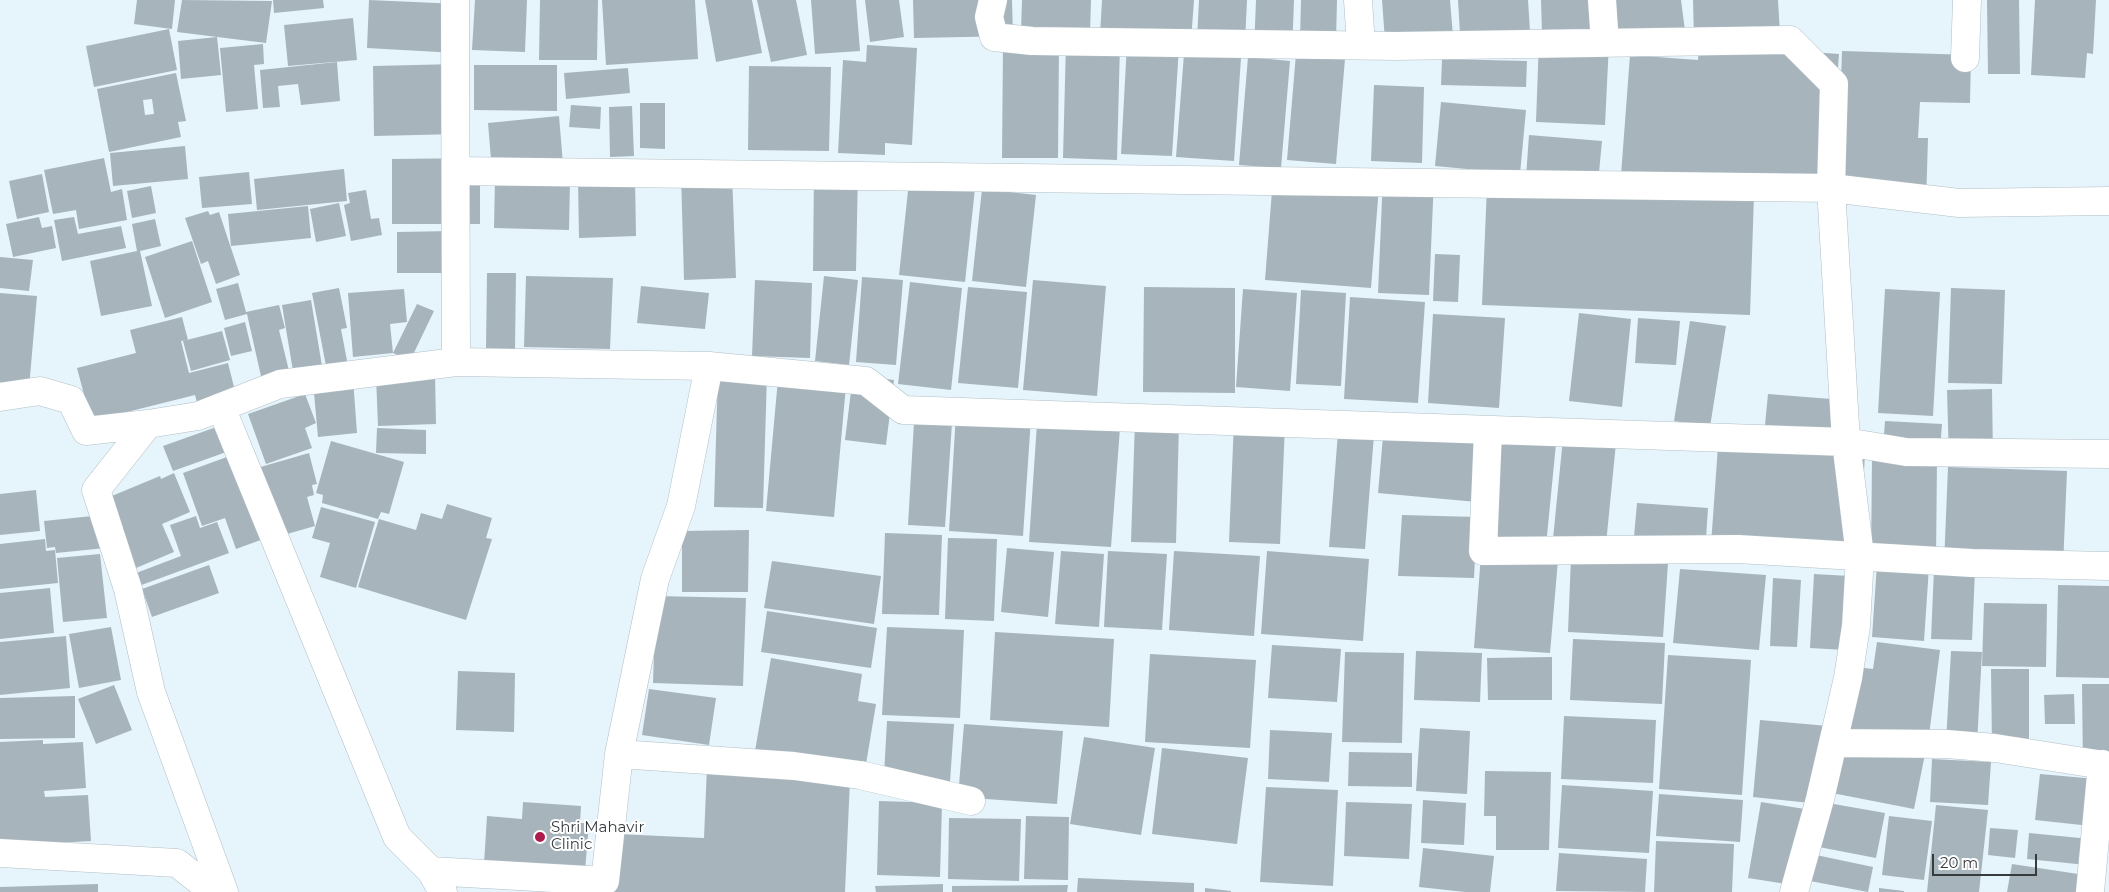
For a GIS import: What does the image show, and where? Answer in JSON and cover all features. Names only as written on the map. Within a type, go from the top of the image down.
[{"type":"street","points":[[455,0],[456,362]]},
{"type":"street","points":[[993,0],[989,17],[994,37],[1032,41],[1361,45],[1790,40],[1834,84],[1831,188],[1846,442],[1860,556],[1856,626],[1848,678],[1820,799],[1794,892]]},
{"type":"street","points":[[1358,0],[1361,45]]},
{"type":"street","points":[[1602,0],[1605,43]]},
{"type":"street","points":[[1965,58],[1967,0]]},
{"type":"street","points":[[456,171],[1831,188],[1959,203],[2109,201]]},
{"type":"street","points":[[0,396],[40,391],[71,400],[86,431],[198,416],[280,384],[456,362],[709,366],[866,380],[903,410],[1846,442],[1906,452],[2109,454]]},
{"type":"street","points":[[221,407],[397,837],[437,881],[606,881],[619,754],[655,579],[681,506],[709,366]]},
{"type":"street","points":[[148,424],[96,490],[128,589],[151,692],[224,892]]},
{"type":"street","points":[[1488,431],[1483,551],[1738,549],[1972,563],[2109,566]]},
{"type":"street","points":[[1833,743],[1956,745],[1995,748],[2105,765],[2090,892]]},
{"type":"street","points":[[619,754],[794,766],[860,775],[971,801]]},
{"type":"street","points":[[0,853],[178,863],[214,892]]},
{"type":"building","points":[[137,0],[175,0],[172,29],[134,24]]},
{"type":"building","points":[[182,0],[272,1],[266,43],[177,32]]},
{"type":"building","points":[[273,0],[323,0],[324,8],[274,13]]},
{"type":"building","points":[[369,0],[459,4],[456,53],[367,48]]},
{"type":"building","points":[[475,0],[527,0],[525,52],[472,50]]},
{"type":"building","points":[[540,0],[598,0],[597,60],[539,60]]},
{"type":"building","points":[[602,0],[695,0],[698,59],[606,65]]},
{"type":"building","points":[[705,0],[752,0],[762,53],[716,62]]},
{"type":"building","points":[[757,0],[796,0],[807,55],[771,62]]},
{"type":"building","points":[[811,0],[856,0],[860,51],[815,54]]},
{"type":"building","points":[[865,0],[899,0],[904,37],[870,42]]},
{"type":"building","points":[[913,0],[1012,0],[1013,36],[914,38]]},
{"type":"building","points":[[1022,0],[1091,0],[1090,33],[1021,32]]},
{"type":"building","points":[[1102,0],[1194,0],[1191,41],[1100,35]]},
{"type":"building","points":[[1199,0],[1247,0],[1245,43],[1197,41]]},
{"type":"building","points":[[1256,0],[1294,0],[1292,53],[1254,51]]},
{"type":"building","points":[[1301,0],[1337,0],[1336,40],[1300,40]]},
{"type":"building","points":[[1382,0],[1450,0],[1454,48],[1386,54]]},
{"type":"building","points":[[1458,0],[1528,0],[1531,47],[1461,51]]},
{"type":"building","points":[[1541,0],[1605,0],[1606,32],[1542,34]]},
{"type":"building","points":[[1615,0],[1681,0],[1687,46],[1620,53]]},
{"type":"building","points":[[1693,0],[1778,0],[1780,34],[1694,39]]},
{"type":"building","points":[[1987,0],[2019,0],[2020,74],[1988,74]]},
{"type":"building","points":[[2035,0],[2096,0],[2093,54],[2087,53],[2085,78],[2031,75]]},
{"type":"building","points":[[353,18],[357,60],[288,66],[284,25]]},
{"type":"building","points":[[169,29],[177,70],[94,87],[86,46]]},
{"type":"building","points":[[217,37],[221,75],[181,79],[178,41]]},
{"type":"building","points":[[1539,40],[1609,43],[1605,125],[1536,122]]},
{"type":"building","points":[[1066,43],[1120,44],[1117,160],[1063,158]]},
{"type":"building","points":[[263,44],[264,64],[254,65],[258,109],[226,112],[220,48]]},
{"type":"building","points":[[1003,44],[1059,45],[1058,158],[1002,158]]},
{"type":"building","points":[[1127,44],[1179,47],[1172,156],[1121,154]]},
{"type":"building","points":[[1699,44],[1839,54],[1829,190],[1621,175],[1630,55],[1698,60]]},
{"type":"building","points":[[867,45],[917,48],[912,145],[885,143],[885,155],[838,153],[843,60],[866,62]]},
{"type":"building","points":[[1842,51],[1971,55],[1970,103],[1920,102],[1918,138],[1928,138],[1926,204],[1837,201]]},
{"type":"building","points":[[1184,54],[1241,58],[1234,161],[1176,157]]},
{"type":"building","points":[[1296,54],[1345,59],[1336,164],[1287,160]]},
{"type":"building","points":[[1248,57],[1290,61],[1281,168],[1239,165]]},
{"type":"building","points":[[1442,59],[1527,61],[1526,87],[1441,85]]},
{"type":"building","points":[[337,62],[340,101],[301,105],[298,84],[278,86],[280,107],[263,108],[260,70]]},
{"type":"building","points":[[458,64],[459,134],[374,136],[373,66]]},
{"type":"building","points":[[474,65],[557,65],[557,111],[474,110]]},
{"type":"building","points":[[749,66],[831,67],[829,151],[748,150]]},
{"type":"building","points":[[628,68],[630,93],[566,99],[564,73]]},
{"type":"building","points":[[176,73],[186,121],[178,122],[181,137],[109,152],[97,89]],"holes":[[[152,99],[154,114],[145,115],[143,100]]]},
{"type":"building","points":[[1374,85],[1424,87],[1422,163],[1371,161]]},
{"type":"building","points":[[1441,102],[1526,110],[1520,174],[1435,166]]},
{"type":"building","points":[[640,103],[665,103],[665,149],[640,148]]},
{"type":"building","points":[[571,105],[601,107],[600,129],[569,127]]},
{"type":"building","points":[[632,106],[634,156],[610,157],[609,107]]},
{"type":"building","points":[[559,116],[563,164],[492,171],[488,123]]},
{"type":"building","points":[[1529,135],[1602,141],[1598,183],[1526,177]]},
{"type":"building","points":[[185,146],[188,179],[113,186],[110,153]]},
{"type":"building","points":[[104,158],[111,192],[122,189],[127,220],[79,229],[76,210],[53,214],[44,170]]},
{"type":"building","points":[[480,158],[480,224],[392,224],[392,159]]},
{"type":"building","points":[[344,169],[347,201],[257,210],[254,179]]},
{"type":"building","points":[[814,169],[858,170],[856,271],[813,271]]},
{"type":"building","points":[[249,172],[252,204],[202,208],[199,177]]},
{"type":"building","points":[[910,172],[976,179],[965,282],[899,275]]},
{"type":"building","points":[[42,174],[49,212],[17,219],[9,181]]},
{"type":"building","points":[[732,174],[736,278],[684,280],[681,175]]},
{"type":"building","points":[[1383,176],[1434,178],[1429,295],[1378,293]]},
{"type":"building","points":[[635,178],[636,236],[579,238],[578,180]]},
{"type":"building","points":[[1273,178],[1379,186],[1371,288],[1265,280]]},
{"type":"building","points":[[495,179],[570,181],[569,230],[494,228]]},
{"type":"building","points":[[151,186],[156,213],[132,218],[127,191]]},
{"type":"building","points":[[1487,186],[1754,195],[1750,315],[1482,305]]},
{"type":"building","points":[[982,189],[1036,195],[1026,287],[972,281]]},
{"type":"building","points":[[366,190],[371,219],[379,218],[382,235],[351,241],[344,205],[350,203],[348,193]]},
{"type":"building","points":[[339,203],[346,236],[316,242],[310,209]]},
{"type":"building","points":[[308,206],[311,238],[231,246],[228,214]]},
{"type":"building","points":[[208,211],[210,215],[219,212],[240,275],[216,284],[208,261],[201,264],[185,218]]},
{"type":"building","points":[[39,217],[42,228],[52,226],[56,248],[13,257],[6,224]]},
{"type":"building","points":[[74,217],[78,234],[121,226],[126,248],[62,261],[54,220]]},
{"type":"building","points":[[155,219],[161,246],[140,251],[152,306],[101,316],[90,261],[137,251],[132,224]]},
{"type":"building","points":[[454,231],[455,273],[397,273],[397,232]]},
{"type":"building","points":[[192,241],[212,302],[165,318],[145,257]]},
{"type":"building","points":[[1435,254],[1460,255],[1458,302],[1433,301]]},
{"type":"building","points":[[0,257],[33,260],[29,291],[0,288]]},
{"type":"building","points":[[487,273],[516,273],[515,349],[486,349]]},
{"type":"building","points":[[526,276],[613,278],[610,349],[524,347]]},
{"type":"building","points":[[824,276],[858,280],[849,365],[815,361]]},
{"type":"building","points":[[862,277],[903,280],[896,365],[856,362]]},
{"type":"building","points":[[755,280],[812,283],[810,358],[752,356]]},
{"type":"building","points":[[1033,280],[1106,286],[1097,396],[1023,390]]},
{"type":"building","points":[[910,282],[962,288],[951,390],[898,384]]},
{"type":"building","points":[[238,283],[246,312],[279,305],[285,328],[279,330],[291,379],[263,385],[247,314],[225,320],[216,289]]},
{"type":"building","points":[[641,286],[709,293],[705,329],[637,323]]},
{"type":"building","points":[[968,287],[1027,292],[1018,388],[958,383]]},
{"type":"building","points":[[1144,287],[1235,288],[1235,393],[1143,392]]},
{"type":"building","points":[[339,288],[347,328],[341,329],[348,366],[327,371],[312,293]]},
{"type":"building","points":[[1951,288],[2005,290],[2002,384],[1948,383]]},
{"type":"building","points":[[404,289],[407,322],[390,324],[393,353],[353,357],[348,293]]},
{"type":"building","points":[[1243,289],[1297,293],[1290,391],[1236,387]]},
{"type":"building","points":[[1885,289],[1940,292],[1933,416],[1878,413]]},
{"type":"building","points":[[1301,290],[1346,293],[1341,386],[1296,384]]},
{"type":"building","points":[[0,293],[37,296],[29,388],[0,386]]},
{"type":"building","points":[[1350,297],[1425,302],[1418,403],[1344,399]]},
{"type":"building","points":[[311,300],[323,372],[294,377],[282,305]]},
{"type":"building","points":[[417,304],[434,311],[410,361],[393,353]]},
{"type":"building","points":[[1579,313],[1631,319],[1622,407],[1569,401]]},
{"type":"building","points":[[1433,314],[1505,318],[1499,408],[1428,403]]},
{"type":"building","points":[[182,317],[188,340],[181,341],[189,373],[228,363],[237,399],[199,410],[195,395],[91,421],[77,368],[136,353],[130,330]]},
{"type":"building","points":[[1638,318],[1680,321],[1676,365],[1635,363]]},
{"type":"building","points":[[1690,321],[1726,326],[1710,427],[1674,421]]},
{"type":"building","points":[[245,322],[252,351],[231,356],[224,328]]},
{"type":"building","points":[[222,331],[230,360],[191,371],[183,341]]},
{"type":"building","points":[[718,372],[767,374],[763,508],[714,507]]},
{"type":"building","points":[[435,374],[436,424],[378,426],[376,376]]},
{"type":"building","points":[[853,375],[894,380],[886,445],[845,440]]},
{"type":"building","points":[[353,379],[357,433],[318,437],[313,382]]},
{"type":"building","points":[[778,379],[846,386],[834,517],[766,511]]},
{"type":"building","points":[[1992,389],[1993,459],[1949,460],[1947,390]]},
{"type":"building","points":[[305,394],[316,423],[305,428],[312,448],[266,464],[248,414]]},
{"type":"building","points":[[1768,394],[1844,400],[1841,432],[1765,425]]},
{"type":"building","points":[[915,405],[953,408],[945,527],[908,525]]},
{"type":"building","points":[[956,413],[1031,418],[1023,536],[949,531]]},
{"type":"building","points":[[1385,414],[1484,422],[1477,502],[1378,493]]},
{"type":"building","points":[[1501,418],[1558,423],[1546,546],[1490,541]]},
{"type":"building","points":[[1135,420],[1179,422],[1176,543],[1131,542]]},
{"type":"building","points":[[1339,420],[1375,422],[1365,549],[1329,547]]},
{"type":"building","points":[[1234,421],[1285,424],[1280,544],[1229,542]]},
{"type":"building","points":[[1885,421],[1942,424],[1940,451],[1883,448]]},
{"type":"building","points":[[1037,423],[1120,428],[1111,547],[1029,542]]},
{"type":"building","points":[[222,425],[232,450],[173,471],[163,446]]},
{"type":"building","points":[[377,428],[426,430],[426,454],[376,453]]},
{"type":"building","points":[[1564,428],[1617,433],[1605,554],[1552,549]]},
{"type":"building","points":[[331,441],[404,462],[389,514],[381,512],[378,519],[322,503],[323,495],[316,493]]},
{"type":"building","points":[[1718,446],[1865,455],[1858,568],[1710,559]]},
{"type":"building","points":[[309,453],[317,484],[312,485],[314,495],[307,497],[315,526],[280,536],[257,468]]},
{"type":"building","points":[[235,454],[266,538],[236,549],[225,518],[202,526],[183,473]]},
{"type":"building","points":[[1872,459],[1937,460],[1936,559],[1871,559]]},
{"type":"building","points":[[1948,467],[2067,471],[2063,567],[1944,564]]},
{"type":"building","points":[[174,473],[190,512],[162,524],[174,552],[136,568],[107,498],[160,476],[161,479]]},
{"type":"building","points":[[36,490],[40,531],[0,535],[0,494]]},
{"type":"building","points":[[1637,503],[1708,508],[1705,553],[1633,548]]},
{"type":"building","points":[[447,504],[492,518],[486,538],[492,539],[466,620],[358,587],[379,519],[416,530],[421,513],[442,519]]},
{"type":"building","points":[[321,507],[375,522],[356,588],[320,577],[330,543],[312,538]]},
{"type":"building","points":[[102,515],[105,548],[56,553],[55,547],[47,548],[44,521]]},
{"type":"building","points":[[1402,515],[1477,517],[1474,578],[1398,576]]},
{"type":"building","points":[[196,516],[200,528],[217,522],[229,553],[136,587],[131,575],[181,556],[170,525]]},
{"type":"building","points":[[749,530],[748,592],[682,592],[682,531]]},
{"type":"building","points":[[885,533],[942,535],[939,615],[882,614]]},
{"type":"building","points":[[948,538],[997,539],[994,621],[945,619]]},
{"type":"building","points":[[45,539],[46,551],[55,550],[58,583],[0,589],[0,544]]},
{"type":"building","points":[[1007,548],[1054,552],[1048,617],[1001,612]]},
{"type":"building","points":[[1061,551],[1104,554],[1099,627],[1055,624]]},
{"type":"building","points":[[1108,551],[1167,554],[1162,630],[1104,627]]},
{"type":"building","points":[[1174,551],[1260,556],[1254,636],[1169,630]]},
{"type":"building","points":[[1267,551],[1369,559],[1363,641],[1261,634]]},
{"type":"building","points":[[100,554],[107,618],[63,622],[57,558]]},
{"type":"building","points":[[1481,554],[1558,560],[1550,653],[1474,648]]},
{"type":"building","points":[[1571,558],[1668,563],[1663,637],[1568,632]]},
{"type":"building","points":[[772,561],[881,576],[874,624],[764,608]]},
{"type":"building","points":[[1877,564],[1929,567],[1924,641],[1872,637]]},
{"type":"building","points":[[209,565],[219,593],[152,617],[142,589]]},
{"type":"building","points":[[1680,569],[1766,575],[1759,650],[1673,643]]},
{"type":"building","points":[[1934,569],[1975,570],[1972,640],[1931,639]]},
{"type":"building","points":[[1814,574],[1867,577],[1863,651],[1810,648]]},
{"type":"building","points":[[1773,578],[1801,580],[1797,647],[1770,646]]},
{"type":"building","points":[[2058,585],[2109,586],[2109,678],[2056,677]]},
{"type":"building","points":[[50,588],[54,633],[0,639],[0,593]]},
{"type":"building","points":[[656,596],[746,598],[743,686],[653,683]]},
{"type":"building","points":[[1984,603],[2047,604],[2046,667],[1982,666]]},
{"type":"building","points":[[767,611],[877,628],[871,668],[761,652]]},
{"type":"building","points":[[111,627],[121,680],[79,688],[69,634]]},
{"type":"building","points":[[887,627],[964,630],[960,718],[882,715]]},
{"type":"building","points":[[995,632],[1114,639],[1109,727],[990,720]]},
{"type":"building","points":[[66,636],[70,688],[0,695],[0,642]]},
{"type":"building","points":[[1573,639],[1665,643],[1662,704],[1570,700]]},
{"type":"building","points":[[1877,642],[1940,650],[1928,743],[1839,731],[1848,666],[1873,669]]},
{"type":"building","points":[[1272,645],[1341,649],[1337,702],[1268,698]]},
{"type":"building","points":[[1416,651],[1482,653],[1480,702],[1414,700]]},
{"type":"building","points":[[1951,651],[1982,652],[1977,744],[1946,743]]},
{"type":"building","points":[[1345,652],[1404,653],[1402,743],[1342,742]]},
{"type":"building","points":[[1150,654],[1256,660],[1250,748],[1145,742]]},
{"type":"building","points":[[1668,655],[1751,660],[1742,795],[1659,789]]},
{"type":"building","points":[[1552,657],[1552,700],[1488,700],[1487,658]]},
{"type":"building","points":[[771,658],[862,674],[858,701],[876,704],[865,770],[755,751]]},
{"type":"building","points":[[1991,669],[2029,669],[2029,746],[1992,747]]},
{"type":"building","points":[[458,671],[515,673],[514,732],[456,730]]},
{"type":"building","points":[[2082,684],[2109,684],[2109,769],[2083,770]]},
{"type":"building","points":[[114,685],[132,730],[96,744],[78,699]]},
{"type":"building","points":[[649,689],[716,698],[709,745],[642,735]]},
{"type":"building","points":[[2074,694],[2075,724],[2045,724],[2044,695]]},
{"type":"building","points":[[75,696],[75,738],[0,739],[0,698]]},
{"type":"building","points":[[1564,716],[1656,720],[1653,783],[1561,779]]},
{"type":"building","points":[[1760,720],[1828,726],[1820,804],[1753,797]]},
{"type":"building","points":[[887,721],[954,724],[949,796],[883,793]]},
{"type":"building","points":[[964,724],[1063,731],[1057,804],[958,797]]},
{"type":"building","points":[[1420,728],[1470,731],[1467,794],[1416,791]]},
{"type":"building","points":[[1270,730],[1332,733],[1329,782],[1268,779]]},
{"type":"building","points":[[1084,737],[1155,748],[1141,835],[1070,824]]},
{"type":"building","points":[[1842,739],[1925,754],[1914,809],[1832,793]]},
{"type":"building","points":[[43,740],[43,744],[83,742],[86,788],[44,791],[45,797],[88,795],[91,841],[0,846],[0,742]]},
{"type":"building","points":[[1162,748],[1248,758],[1237,844],[1152,834]]},
{"type":"building","points":[[1349,752],[1412,753],[1412,787],[1348,786]]},
{"type":"building","points":[[1932,759],[1991,762],[1988,805],[1930,802]]},
{"type":"building","points":[[707,767],[850,780],[845,892],[614,892],[617,834],[704,838]]},
{"type":"building","points":[[1485,771],[1551,772],[1549,850],[1496,850],[1496,816],[1484,816]]},
{"type":"building","points":[[2040,774],[2096,779],[2091,826],[2035,820]]},
{"type":"building","points":[[1562,785],[1653,791],[1649,853],[1558,848]]},
{"type":"building","points":[[1266,787],[1338,790],[1333,886],[1260,882]]},
{"type":"building","points":[[1659,794],[1743,800],[1740,842],[1656,836]]},
{"type":"building","points":[[1423,800],[1466,803],[1464,845],[1421,843]]},
{"type":"building","points":[[879,801],[942,803],[940,877],[877,875]]},
{"type":"building","points":[[523,802],[581,806],[580,823],[589,823],[585,871],[484,864],[487,816],[522,819]]},
{"type":"building","points":[[1346,802],[1412,804],[1409,859],[1344,856]]},
{"type":"building","points":[[1761,802],[1811,810],[1799,886],[1748,878]]},
{"type":"building","points":[[1828,803],[1885,813],[1876,858],[1819,847]]},
{"type":"building","points":[[1936,805],[1988,810],[1979,892],[1927,892]]},
{"type":"building","points":[[1026,816],[1069,817],[1068,880],[1024,879]]},
{"type":"building","points":[[1889,816],[1932,821],[1924,880],[1882,875]]},
{"type":"building","points":[[949,818],[1021,819],[1019,881],[948,879]]},
{"type":"building","points":[[1990,828],[2018,830],[2015,858],[1988,855]]},
{"type":"building","points":[[2029,833],[2100,840],[2097,866],[2027,859]]},
{"type":"building","points":[[1656,841],[1734,844],[1732,892],[1654,892]]},
{"type":"building","points":[[1423,848],[1494,856],[1490,892],[1465,892],[1419,887]]},
{"type":"building","points":[[1559,853],[1647,859],[1645,892],[1556,891]]},
{"type":"building","points":[[1816,855],[1873,867],[1868,892],[1810,881]]},
{"type":"building","points":[[2012,864],[2098,877],[2096,892],[2007,892]]},
{"type":"building","points":[[1078,878],[1194,883],[1194,892],[1077,892]]},
{"type":"building","points":[[98,884],[98,892],[0,892],[0,887]]},
{"type":"building","points":[[943,884],[943,892],[876,892],[875,886]]},
{"type":"building","points":[[1068,885],[1067,892],[952,892],[952,886]]},
{"type":"building","points":[[1205,888],[1231,891],[1231,892],[1205,892]]},
{"type":"building","points":[[1879,888],[1904,891],[1904,892],[1879,892]]},
{"type":"place","name":"Shri Mahavir Clinic","points":[[540,837]]}]
